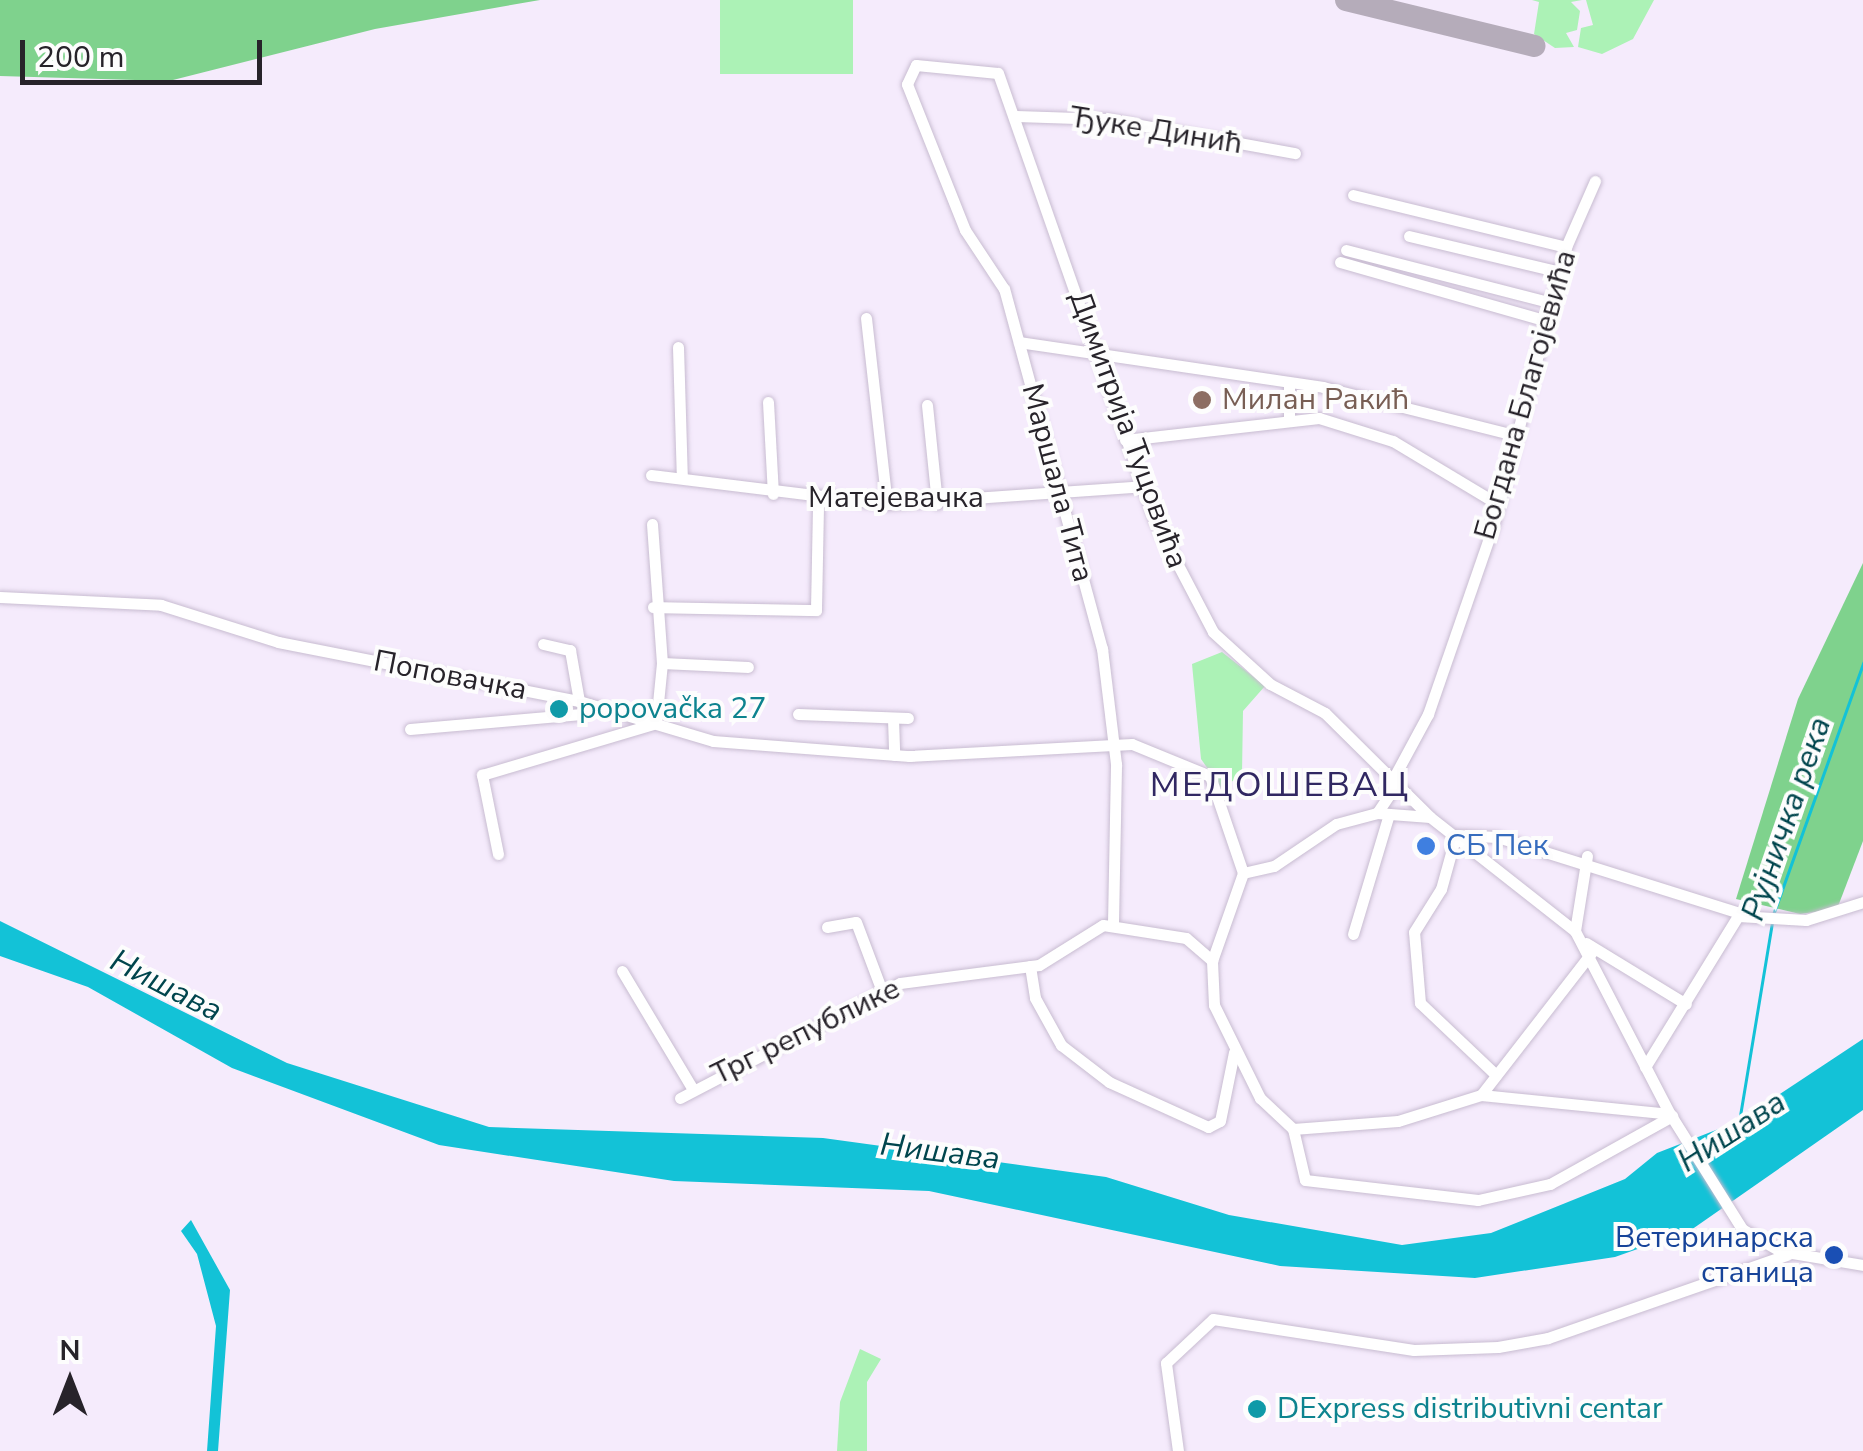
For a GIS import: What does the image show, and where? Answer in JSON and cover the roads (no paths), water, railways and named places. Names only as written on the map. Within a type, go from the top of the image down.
[{"type":"street","name":"Димитрија Туцовића","points":[[909,67],[993,69],[1016,116],[1142,486],[1213,632],[1270,684],[1324,712],[1393,799],[1417,802],[1430,818]]},
{"type":"street","name":"Маршала Тита","points":[[909,67],[964,230],[1004,289],[1102,649],[1114,742],[1113,923]]},
{"type":"street","name":"Ђуке Динић","points":[[1016,116],[1106,118],[1295,153]]},
{"type":"street","name":"Богдана Благојевића","points":[[1353,934],[1393,799],[1428,714],[1498,504],[1566,247],[1595,180]]},
{"type":"street","points":[[1352,196],[1566,247]]},
{"type":"street","points":[[1409,236],[1560,272]]},
{"type":"street","points":[[1547,322],[1343,256],[1552,302]]},
{"type":"street","points":[[866,318],[887,504]]},
{"type":"street","points":[[1019,342],[1092,346],[1514,435]]},
{"type":"street","points":[[678,347],[682,478]]},
{"type":"street","points":[[1289,385],[1290,416]]},
{"type":"street","points":[[768,402],[773,494]]},
{"type":"street","points":[[927,405],[938,503]]},
{"type":"street","points":[[1126,440],[1290,416],[1393,441],[1498,504]]},
{"type":"street","name":"Матејевачка","points":[[651,474],[818,502],[887,504],[1142,486]]},
{"type":"street","points":[[653,607],[816,610],[818,502]]},
{"type":"street","points":[[498,854],[482,775],[656,723],[662,663],[653,607],[652,524]]},
{"type":"street","name":"Поповачка","points":[[0,597],[161,606],[278,642],[584,702],[713,741],[894,755],[1114,742],[1174,754],[1210,776],[1243,873]]},
{"type":"street","points":[[410,729],[581,714],[584,702],[570,650],[543,644]]},
{"type":"street","points":[[662,663],[748,667]]},
{"type":"street","points":[[798,714],[908,718]]},
{"type":"street","points":[[893,719],[894,755]]},
{"type":"street","points":[[1671,1115],[1550,1184],[1478,1200],[1305,1180],[1292,1129],[1260,1098],[1214,1005],[1212,962],[1243,873],[1393,799],[1409,816],[1430,818],[1575,931],[1589,948],[1645,1067],[1731,1216],[1759,1242],[1791,1254],[1863,1266]]},
{"type":"street","points":[[1409,816],[1417,802]]},
{"type":"street","points":[[1456,836],[1482,833],[1586,859],[1742,914],[1814,919],[1863,902]]},
{"type":"street","points":[[1456,836],[1440,889],[1414,932],[1419,994],[1496,1076]]},
{"type":"street","points":[[1575,931],[1586,859]]},
{"type":"street","points":[[1645,1067],[1742,914]]},
{"type":"street","points":[[827,927],[856,922],[882,991]]},
{"type":"street","points":[[1113,923],[1193,941],[1221,936]]},
{"type":"street","name":"Трг републике","points":[[680,1098],[692,1088],[882,991],[927,976],[1030,966],[1113,923]]},
{"type":"street","points":[[1193,941],[1212,962]]},
{"type":"street","points":[[1480,1095],[1589,948]]},
{"type":"street","points":[[1589,948],[1686,1004]]},
{"type":"street","points":[[1030,966],[1035,998],[1061,1044],[1109,1082],[1208,1126],[1220,1122],[1234,1051]]},
{"type":"street","points":[[622,971],[692,1088]]},
{"type":"street","points":[[1292,1129],[1398,1122],[1480,1095],[1671,1115]]},
{"type":"street","points":[[1758,1262],[1759,1242]]},
{"type":"street","points":[[1178,1451],[1166,1364],[1213,1319],[1414,1350],[1484,1348],[1548,1338],[1758,1262],[1791,1254]]},
{"type":"water","name":"Нишава","points":[[0,921],[287,1063],[489,1127],[823,1138],[1106,1177],[1229,1215],[1402,1245],[1491,1233],[1625,1179],[1657,1153],[1739,1121],[1863,1039],[1863,1110],[1691,1230],[1615,1257],[1475,1278],[1280,1266],[929,1191],[674,1181],[439,1145],[232,1068],[88,987],[0,956]]},
{"type":"water","points":[[191,1220],[230,1290],[218,1451],[207,1451],[216,1326],[197,1254],[181,1231]]},
{"type":"waterway","name":"Рујничка река","points":[[1773,915],[1863,663]]},
{"type":"waterway","name":"Рујничка река","points":[[1739,1122],[1772,923]]},
{"type":"place","name":"Милан Ракић","points":[[1202,400]]},
{"type":"place","name":"popovačka 27","points":[[559,709]]},
{"type":"place","name":"СБ Пек","points":[[1426,846]]},
{"type":"place","name":"Ветеринарска станица","points":[[1834,1255]]},
{"type":"place","name":"DExpress distributivni centar","points":[[1257,1409]]},
{"type":"district","name":"МЕДОШЕВАЦ","points":[[1280,785]]}]
